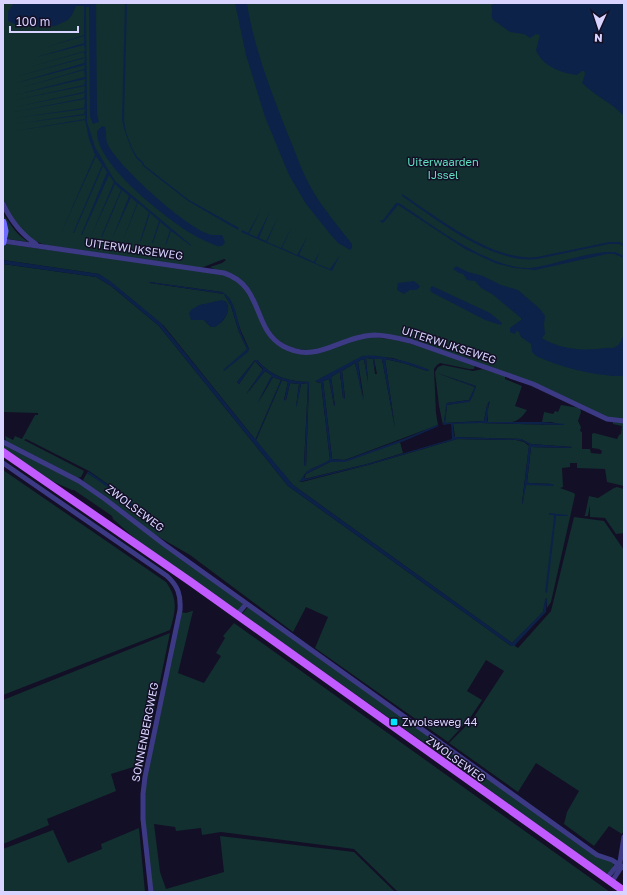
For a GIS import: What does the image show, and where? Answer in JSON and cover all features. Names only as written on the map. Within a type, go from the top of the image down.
[{"type":"main road","name":"ZWOLSEWEG","points":[[3,452],[191,582],[624,891]]},
{"type":"street","name":"UITERWIJKSEWEG","points":[[3,204],[19,231],[39,245]]},
{"type":"street","points":[[3,222],[5,231],[3,241]]},
{"type":"street","name":"UITERWIJKSEWEG","points":[[3,241],[202,269],[231,275],[242,283],[250,292],[272,338],[283,346],[296,351],[316,352],[354,338],[373,335],[390,336],[410,341],[533,384],[604,418],[624,421]]},
{"type":"street","name":"ZWOLSEWEG","points":[[3,442],[79,481],[246,604],[597,855],[612,860],[621,866]]},
{"type":"street","name":"SONNENBERGWEG","points":[[3,462],[171,580],[176,586],[180,595],[180,610],[145,777],[143,794],[143,819],[151,892]]},
{"type":"street","points":[[237,615],[246,604]]},
{"type":"street","points":[[609,881],[621,866],[624,837]]},
{"type":"green space","name":"Uiterwaarden IJssel","points":[[3,3],[506,3],[624,100],[624,420],[607,417],[540,385],[407,341],[362,336],[315,351],[291,348],[270,333],[245,284],[210,267],[222,263],[226,260],[224,259],[201,268],[46,245],[38,242],[26,234],[20,228],[3,202]]},
{"type":"green space","points":[[4,215],[18,234],[29,242],[8,239]]},
{"type":"green space","points":[[6,244],[229,275],[245,287],[273,339],[301,353],[366,337],[382,337],[402,341],[475,365],[474,369],[469,369],[440,363],[434,369],[438,425],[344,460],[332,459],[323,381],[329,379],[335,406],[331,377],[339,372],[340,373],[343,398],[345,398],[342,371],[355,363],[364,400],[358,362],[362,359],[364,360],[368,382],[366,358],[373,359],[375,374],[377,374],[374,359],[382,359],[395,428],[385,359],[427,371],[429,370],[393,358],[366,356],[320,379],[316,382],[321,383],[330,460],[307,472],[302,480],[299,481],[302,482],[368,465],[457,439],[516,440],[524,442],[529,446],[522,504],[526,484],[552,484],[527,482],[531,447],[572,447],[531,444],[521,439],[455,437],[453,423],[563,425],[551,422],[542,422],[544,412],[553,414],[555,411],[558,412],[561,405],[580,408],[581,412],[578,421],[581,427],[580,431],[582,432],[582,449],[590,449],[591,453],[601,454],[602,451],[592,448],[592,434],[594,433],[617,439],[621,434],[622,426],[613,424],[613,422],[624,423],[624,486],[607,482],[605,469],[577,468],[577,463],[570,463],[570,467],[562,468],[563,487],[560,488],[574,493],[575,495],[551,602],[547,608],[546,598],[543,612],[512,643],[293,485],[257,443],[256,440],[282,380],[288,382],[284,400],[286,400],[290,383],[299,384],[296,407],[301,384],[308,383],[304,466],[306,466],[309,382],[294,381],[280,377],[255,360],[237,382],[239,384],[255,361],[263,370],[246,394],[265,371],[271,375],[271,377],[258,403],[273,377],[281,380],[256,438],[254,438],[164,326],[124,293],[99,274],[3,260],[3,245]],"holes":[[[149,282],[222,292],[229,298],[249,349],[246,351],[247,349],[239,332],[231,306],[224,294]],[[225,301],[228,306],[226,317],[224,320],[211,327],[204,320]]]},
{"type":"green space","points":[[3,264],[96,277],[111,286],[159,326],[288,486],[511,646],[518,648],[551,611],[574,517],[604,521],[624,550],[624,830],[622,834],[609,826],[594,846],[564,824],[567,812],[579,791],[536,763],[518,792],[449,743],[472,720],[504,671],[486,660],[467,691],[482,700],[470,718],[448,742],[315,648],[328,617],[306,607],[293,632],[190,555],[152,533],[84,483],[83,480],[87,473],[108,486],[160,532],[122,494],[89,471],[26,439],[24,440],[84,471],[81,477],[77,478],[8,443],[5,436],[13,440],[15,436],[22,439],[35,415],[38,415],[38,413],[3,412]]},
{"type":"green space","points":[[443,365],[473,371],[483,369],[505,376],[505,379],[522,386],[515,406],[527,410],[519,419],[515,421],[505,423],[488,422],[487,412],[490,401],[487,405],[484,421],[445,423],[447,405],[470,401],[476,386],[437,373],[475,387],[469,400],[447,403],[443,425],[435,372],[438,367]]},
{"type":"green space","points":[[400,442],[403,453],[367,464],[304,479],[306,474],[330,462],[345,461]]},
{"type":"green space","points":[[3,445],[85,486],[243,604],[238,611],[140,543],[113,519],[112,516],[74,490],[45,478],[3,450]]},
{"type":"green space","points":[[3,470],[166,582],[173,594],[175,605],[170,630],[3,695]]},
{"type":"green space","points":[[617,487],[624,489],[624,533],[616,534],[605,518],[590,517],[590,505],[588,516],[584,516],[589,496],[598,498]]},
{"type":"green space","points":[[248,607],[595,856],[614,864],[610,873],[603,873],[450,761],[242,614]]},
{"type":"green space","points":[[193,611],[178,673],[204,683],[221,656],[216,653],[225,638],[223,636],[234,623],[610,892],[398,892],[354,849],[221,832],[202,835],[201,828],[176,831],[175,827],[154,824],[160,872],[166,889],[224,872],[220,836],[354,852],[395,892],[152,892],[144,811],[146,781],[181,612],[186,613]]},
{"type":"green space","points":[[170,633],[143,764],[111,774],[116,791],[47,819],[49,825],[3,844],[3,700]]},
{"type":"green space","points":[[139,828],[145,892],[3,892],[3,849],[53,830],[68,863],[102,849],[101,844]]},
{"type":"water","points":[[14,3],[96,3],[97,113],[99,122],[93,124],[90,117],[89,7],[86,7],[87,122],[95,147],[115,181],[191,246],[171,231],[165,246],[170,230],[160,222],[152,243],[159,221],[150,213],[140,241],[149,212],[138,203],[123,240],[137,203],[131,197],[112,239],[129,196],[122,190],[101,237],[121,190],[115,184],[91,236],[114,182],[109,175],[81,235],[107,172],[103,166],[73,233],[102,165],[96,156],[61,233],[95,155],[89,139],[85,120],[15,131],[85,119],[85,115],[15,124],[84,114],[85,109],[15,118],[84,108],[85,99],[14,112],[84,98],[85,93],[15,107],[84,92],[85,86],[15,100],[84,85],[85,79],[15,95],[85,77],[84,70],[17,89],[84,69],[85,65],[16,83],[84,63],[85,58],[15,77],[85,57],[84,52],[29,67],[85,51],[84,45],[37,57],[84,43],[84,36],[47,47],[84,35],[84,6],[76,6],[68,20],[55,26],[30,27],[22,23],[14,24],[8,21],[8,12]]},
{"type":"water","points":[[125,3],[127,3],[124,120],[126,132],[132,148],[144,165],[189,200],[239,228],[238,230],[188,201],[143,166],[142,163],[136,158],[131,148],[122,120]]},
{"type":"water","points":[[235,3],[247,3],[254,37],[264,71],[300,165],[318,200],[352,244],[352,248],[350,250],[338,243],[330,234],[306,204],[289,175],[265,117],[246,55]]},
{"type":"water","points":[[495,3],[624,3],[624,116],[582,83],[585,74],[584,71],[577,75],[553,68],[547,64],[539,56],[536,50],[540,35],[536,34],[530,38],[524,34],[510,32],[493,20],[491,6]]},
{"type":"water","points":[[102,126],[105,127],[107,143],[115,155],[140,182],[172,211],[201,231],[212,235],[222,235],[225,242],[221,246],[217,246],[192,234],[166,216],[134,189],[107,159],[99,144],[97,131]]},
{"type":"water","points":[[402,194],[466,236],[502,252],[520,257],[537,257],[609,242],[620,242],[624,244],[624,246],[619,244],[609,244],[537,259],[520,259],[502,255],[484,248],[448,228],[402,196]]},
{"type":"water","points":[[396,203],[399,203],[461,244],[496,261],[513,266],[529,268],[537,267],[584,255],[607,252],[615,252],[624,256],[624,258],[614,254],[607,254],[535,270],[514,268],[495,263],[465,249],[398,205],[382,223],[380,221],[383,220]]},
{"type":"water","points":[[261,209],[249,234],[257,237],[270,211],[259,238],[266,241],[278,217],[267,242],[281,248],[292,226],[282,248],[297,255],[307,237],[299,255],[314,262],[320,251],[315,263],[330,269],[340,255],[332,271],[241,232],[242,230],[248,233]]},
{"type":"water","points":[[3,260],[99,274],[110,281],[161,323],[254,438],[256,438],[281,380],[273,377],[257,403],[271,375],[265,371],[247,394],[263,369],[255,361],[239,384],[237,382],[255,360],[280,377],[294,381],[309,382],[306,466],[304,466],[308,383],[301,384],[296,407],[299,384],[290,383],[286,400],[284,401],[288,382],[282,380],[256,440],[293,485],[512,643],[543,612],[546,598],[546,612],[515,646],[511,646],[288,486],[159,326],[111,286],[96,277],[3,264]]},
{"type":"water","points":[[456,266],[468,272],[483,276],[501,285],[518,290],[540,309],[545,316],[545,334],[542,338],[549,342],[573,349],[613,348],[620,344],[624,334],[624,376],[591,373],[556,364],[536,356],[532,352],[531,344],[521,337],[519,332],[517,331],[514,334],[510,332],[510,328],[521,320],[521,318],[492,294],[481,288],[475,281],[467,280],[463,274],[453,269]]},
{"type":"water","points":[[414,281],[420,286],[416,290],[410,290],[404,294],[397,290],[398,283]]},
{"type":"water","points":[[149,283],[222,292],[230,299],[233,304],[241,332],[249,349],[248,352],[224,371],[223,370],[247,349],[239,332],[231,306],[224,294]]},
{"type":"water","points":[[432,286],[490,313],[502,323],[501,325],[485,320],[431,292],[430,289]]},
{"type":"water","points":[[222,300],[227,303],[227,314],[221,323],[215,327],[211,327],[204,320],[191,320],[189,313],[191,310],[199,305]]},
{"type":"water","points":[[369,355],[397,359],[416,364],[429,370],[427,371],[385,359],[395,428],[382,359],[374,359],[376,375],[373,359],[366,358],[368,382],[364,360],[362,359],[358,362],[363,401],[355,363],[342,371],[345,399],[343,398],[340,373],[339,372],[331,377],[335,406],[329,379],[323,381],[332,459],[345,460],[437,425],[439,426],[404,441],[345,462],[330,462],[306,474],[304,477],[305,479],[367,464],[452,439],[451,424],[443,425],[446,404],[469,400],[475,387],[437,373],[476,386],[473,396],[469,402],[447,405],[445,423],[484,421],[489,401],[488,422],[542,422],[565,424],[453,424],[455,437],[521,439],[531,444],[571,447],[531,447],[527,482],[552,484],[554,486],[526,485],[522,504],[529,445],[523,441],[516,440],[457,439],[368,465],[299,482],[307,471],[330,460],[321,383],[315,381],[362,356]]},
{"type":"water","points":[[88,471],[122,494],[160,532],[158,533],[116,493],[87,473]]},
{"type":"water","points":[[549,513],[568,516],[556,516],[547,593],[545,592],[554,517],[553,515],[549,515]]},
{"type":"place","name":"Zwolseweg 44","points":[[394,722]]}]
